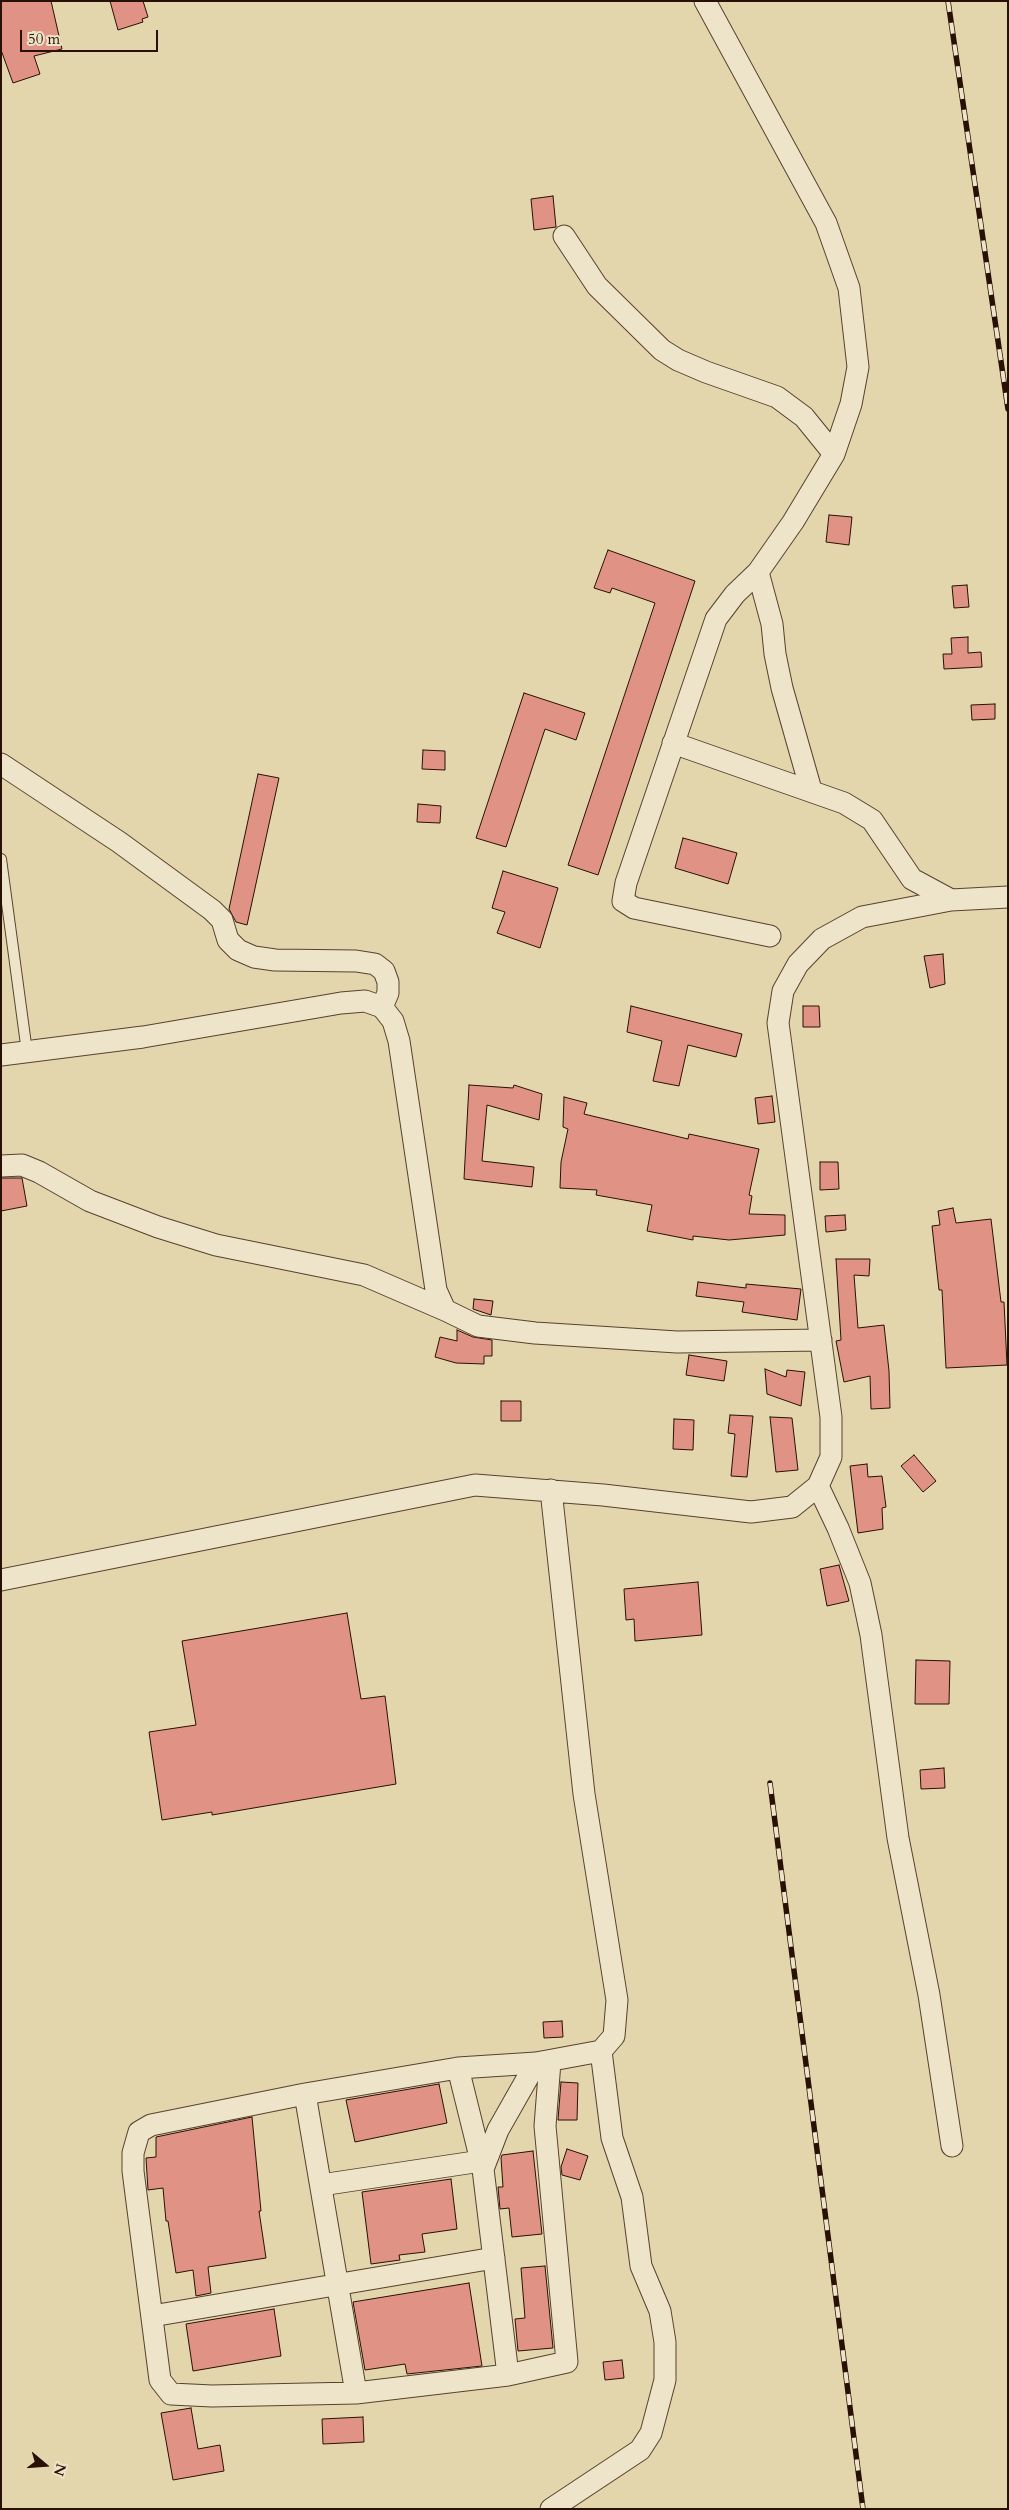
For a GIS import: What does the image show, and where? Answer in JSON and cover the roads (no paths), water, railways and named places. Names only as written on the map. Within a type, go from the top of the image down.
[{"type":"street","points":[[705,1],[826,223],[849,288],[858,367],[851,404],[834,454],[793,522],[758,572],[735,594],[716,619],[626,883],[623,901],[634,908],[770,936]]},
{"type":"street","points":[[564,236],[597,286],[662,350],[692,366],[777,397],[804,417],[834,454]]},
{"type":"street","points":[[758,572],[772,624],[775,654],[782,688],[811,790]]},
{"type":"street","points":[[673,743],[844,803],[872,820],[912,879],[951,900]]},
{"type":"street","points":[[1,764],[119,842],[212,910],[222,920],[228,940],[238,950],[254,957],[274,960],[356,961],[375,964],[384,971],[388,982],[388,993],[382,1007]]},
{"type":"street","points":[[1,1580],[475,1485],[551,1490],[751,1512],[792,1507],[818,1486],[831,1457],[831,1417],[778,1023],[783,992],[798,964],[822,939],[862,917],[951,900],[1008,897]]},
{"type":"street","points":[[1,1055],[143,1037],[341,1003],[366,1001],[382,1007],[393,1021],[399,1041],[436,1290],[446,1310]]},
{"type":"street","points":[[1,1166],[22,1165],[39,1172],[90,1201],[158,1227],[216,1245],[364,1275],[446,1310],[478,1326],[535,1333],[676,1342],[821,1340]]},
{"type":"street","points":[[818,1486],[838,1528],[860,1583],[871,1635],[898,1838],[929,1995],[952,2146]]},
{"type":"street","points":[[543,2063],[545,2126],[564,2352],[567,2362],[508,2375],[356,2393],[212,2396],[171,2394],[160,2380],[133,2171],[133,2153],[139,2132],[151,2125],[306,2094],[458,2068],[543,2063],[601,2052],[614,2036],[618,2000],[584,1794],[551,1490]]},
{"type":"street","points":[[550,2509],[640,2450],[652,2433],[665,2380],[665,2342],[660,2310],[641,2266],[632,2197],[612,2138],[601,2052]]},
{"type":"street","points":[[482,2165],[498,2130],[543,2063]]},
{"type":"street","points":[[458,2068],[482,2165],[508,2375]]},
{"type":"street","points":[[306,2094],[356,2393]]},
{"type":"street","points":[[321,2185],[482,2165]]},
{"type":"street","points":[[152,2316],[338,2286],[494,2258]]},
{"type":"lane","points":[[1,859],[27,1052]]},
{"type":"railway","points":[[948,1],[1008,409]]},
{"type":"railway","points":[[770,1783],[863,2509]]}]
